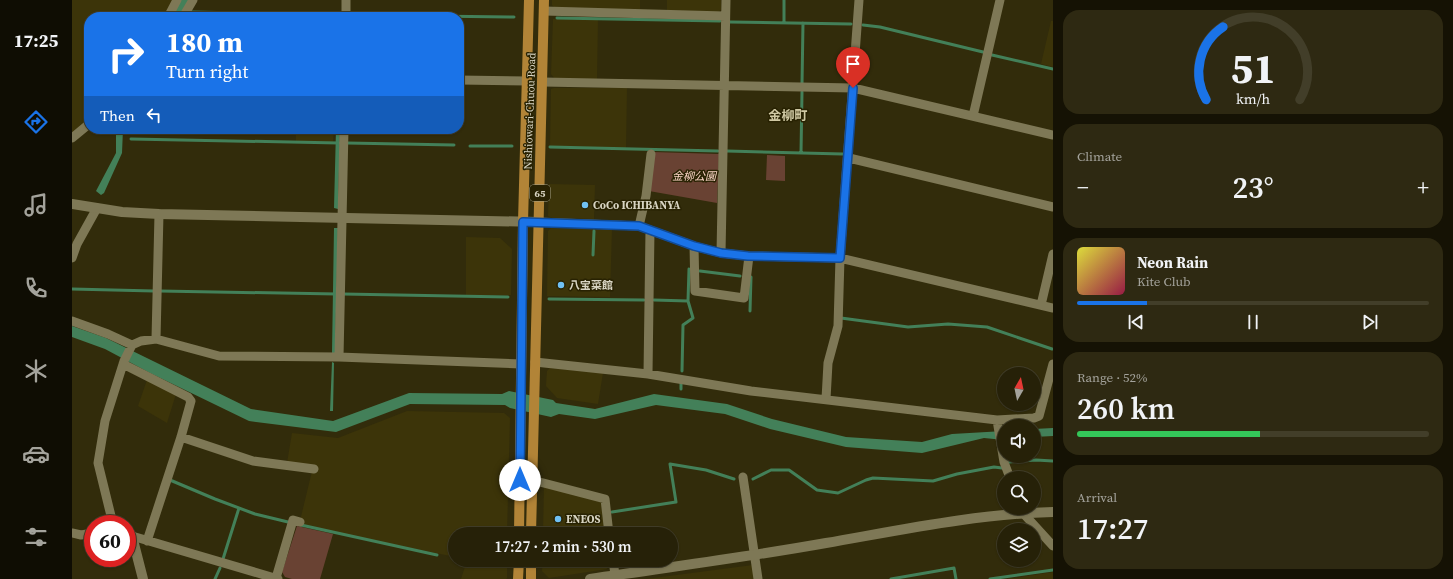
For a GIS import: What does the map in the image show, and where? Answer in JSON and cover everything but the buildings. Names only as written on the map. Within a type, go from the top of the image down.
[{"type":"main road","name":"Nishiowari-Chuou Road","points":[[519,527],[523,222],[529,0]]},
{"type":"main road","name":"Nishiowari-Chuou Road","points":[[531,527],[544,0]]},
{"type":"main road","points":[[518,579],[519,567]]},
{"type":"main road","points":[[530,579],[531,567]]},
{"type":"street","points":[[171,12],[177,0]]},
{"type":"street","points":[[186,12],[193,0]]},
{"type":"street","points":[[346,0],[346,12]]},
{"type":"street","points":[[721,253],[726,0]]},
{"type":"street","points":[[826,399],[828,363],[838,326],[840,258],[849,158],[859,0]]},
{"type":"street","points":[[973,116],[1000,0]]},
{"type":"street","points":[[544,11],[725,16]]},
{"type":"street","points":[[464,80],[528,81]]},
{"type":"street","points":[[543,82],[853,88],[1053,135]]},
{"type":"street","points":[[72,138],[84,128]]},
{"type":"street","points":[[339,357],[344,134]]},
{"type":"street","points":[[639,226],[646,196],[651,154]]},
{"type":"street","points":[[849,158],[1053,207]]},
{"type":"street","points":[[72,204],[159,214],[539,222],[639,226],[694,246],[721,253],[748,256],[840,258],[1053,308]]},
{"type":"street","points":[[72,258],[77,244],[97,208]]},
{"type":"street","points":[[156,339],[159,214]]},
{"type":"street","points":[[648,374],[650,230]]},
{"type":"street","points":[[694,246],[695,291],[744,298],[748,256]]},
{"type":"street","points":[[1041,305],[1053,254]]},
{"type":"street","points":[[72,321],[108,334],[132,346]]},
{"type":"street","points":[[110,515],[98,463],[105,421],[123,362],[132,346],[141,341],[156,339],[219,356],[339,357],[521,364]]},
{"type":"street","points":[[123,362],[188,397],[191,401],[182,437],[147,541]]},
{"type":"street","points":[[535,362],[648,374],[751,391],[826,399],[997,424]]},
{"type":"street","points":[[1028,419],[1039,416],[1053,364]]},
{"type":"street","points":[[182,437],[253,461],[314,469]]},
{"type":"street","points":[[743,477],[756,555],[758,579]]},
{"type":"street","points":[[532,480],[605,499],[609,527]]},
{"type":"street","points":[[1041,511],[1053,512]]},
{"type":"street","points":[[590,579],[756,555],[997,514]]},
{"type":"street","points":[[1026,515],[1053,546]]},
{"type":"street","points":[[136,535],[147,541],[277,579],[293,520],[300,522]]},
{"type":"street","points":[[72,533],[84,534]]},
{"type":"street","points":[[136,555],[143,579]]},
{"type":"street","points":[[614,567],[615,575]]},
{"type":"shaded area","points":[[72,0],[173,0],[167,12],[84,12],[84,124],[72,133]]},
{"type":"shaded area","points":[[181,0],[189,0],[183,12],[175,12]]},
{"type":"shaded area","points":[[552,0],[640,0],[640,11],[555,8],[552,5]]},
{"type":"shaded area","points":[[667,0],[721,0],[721,10],[716,13],[667,12]]},
{"type":"shaded area","points":[[553,19],[598,19],[597,79],[555,79],[551,74]]},
{"type":"shaded area","points":[[1051,21],[1053,21],[1053,67],[1041,64]]},
{"type":"shaded area","points":[[627,88],[626,148],[550,146],[551,89]]},
{"type":"shaded area","points":[[116,134],[123,134],[122,153],[104,193],[101,195],[96,191],[116,153]]},
{"type":"shaded area","points":[[296,134],[334,134],[333,142],[296,141]]},
{"type":"shaded area","points":[[336,134],[340,134],[338,209],[334,208]]},
{"type":"shaded area","points":[[549,184],[595,185],[594,219],[552,218],[548,216]]},
{"type":"shaded area","points":[[334,228],[338,228],[335,353],[332,353]]},
{"type":"shaded area","points":[[551,228],[612,229],[610,297],[547,296],[548,231]]},
{"type":"shaded area","points":[[466,237],[500,238],[512,249],[511,295],[466,295]]},
{"type":"shaded area","points":[[72,326],[106,338],[251,409],[333,421],[409,393],[502,394],[509,391],[553,400],[556,403],[595,409],[654,394],[727,404],[772,419],[846,437],[922,442],[952,434],[997,431],[997,439],[984,438],[922,453],[846,447],[770,429],[725,414],[656,405],[595,419],[559,414],[551,417],[510,408],[505,405],[410,404],[336,432],[249,421],[150,373],[105,349],[72,337]]},
{"type":"shaded area","points":[[332,362],[334,363],[333,411],[330,411]]},
{"type":"shaded area","points":[[550,368],[603,373],[598,404],[557,398],[546,386],[547,371]]},
{"type":"shaded area","points":[[147,380],[176,394],[167,423],[138,406]]},
{"type":"shaded area","points":[[407,411],[504,413],[510,418],[507,527],[448,527],[448,556],[299,525],[313,467],[287,463],[292,433],[338,438]]},
{"type":"shaded area","points":[[1053,428],[1053,436],[1041,437],[1041,429]]},
{"type":"shaded area","points":[[544,484],[601,502],[604,527],[543,527]]},
{"type":"shaded area","points":[[753,565],[754,579],[646,579]]},
{"type":"shaded area","points":[[465,567],[507,567],[506,579],[461,579]]},
{"type":"shaded area","points":[[542,567],[607,567],[607,569],[549,578],[542,571]]},
{"type":"shaded area","points":[[1053,572],[1053,579],[1007,579]]},
{"type":"green space","name":"金柳公園","points":[[653,152],[719,154],[717,203],[649,191]]},
{"type":"green space","points":[[767,155],[785,156],[785,181],[766,180]]},
{"type":"green space","points":[[297,526],[333,534],[320,579],[292,579],[285,577],[282,572]]},
{"type":"waterway","points":[[784,0],[784,23]]},
{"type":"waterway","points":[[464,16],[514,17]]},
{"type":"waterway","points":[[557,18],[720,21]]},
{"type":"waterway","points":[[730,22],[851,24]]},
{"type":"waterway","points":[[802,84],[803,23]]},
{"type":"waterway","points":[[863,25],[880,27],[983,52]]},
{"type":"waterway","points":[[992,55],[1053,69]]},
{"type":"waterway","points":[[801,153],[802,92]]},
{"type":"waterway","points":[[131,139],[339,143]]},
{"type":"waterway","points":[[347,143],[454,145]]},
{"type":"waterway","points":[[470,146],[512,146]]},
{"type":"waterway","points":[[550,147],[718,151]]},
{"type":"waterway","points":[[727,151],[843,154]]},
{"type":"waterway","points":[[593,255],[594,231]]},
{"type":"waterway","points":[[682,371],[683,325],[693,318],[688,301],[689,269]]},
{"type":"waterway","points":[[700,271],[740,276]]},
{"type":"waterway","points":[[750,311],[751,277]]},
{"type":"waterway","points":[[72,289],[154,291]]},
{"type":"waterway","points":[[160,291],[337,294]]},
{"type":"waterway","points":[[343,294],[508,297]]},
{"type":"waterway","points":[[549,299],[644,300]]},
{"type":"waterway","points":[[654,300],[688,301]]},
{"type":"waterway","points":[[841,318],[908,327],[948,324],[987,327],[1052,349]]},
{"type":"waterway","points":[[681,383],[681,389]]},
{"type":"waterway","points":[[1041,460],[1053,461]]},
{"type":"waterway","points":[[612,512],[676,502],[670,464],[706,470],[734,479]]},
{"type":"waterway","points":[[753,479],[771,470],[789,470],[817,490],[838,493],[873,478],[933,481],[957,474],[994,467],[1002,468]]},
{"type":"waterway","points":[[170,480],[255,514],[288,522]]},
{"type":"waterway","points":[[223,559],[239,508]]},
{"type":"waterway","points":[[301,525],[437,555]]},
{"type":"waterway","points":[[215,579],[220,568]]},
{"type":"waterway","points":[[891,579],[954,568],[956,579]]},
{"type":"waterway","points":[[990,579],[1053,570]]},
{"type":"place","name":"CoCo ICHIBANYA","points":[[585,205]]},
{"type":"place","name":"八宝菜館","points":[[561,285]]},
{"type":"place","name":"ENEOS","points":[[558,519]]},
{"type":"district","name":"金柳町","points":[[788,115]]},
{"type":"route","points":[[520,480],[523,222],[639,226],[694,246],[721,253],[748,256],[840,258],[849,158],[853,88]]}]
